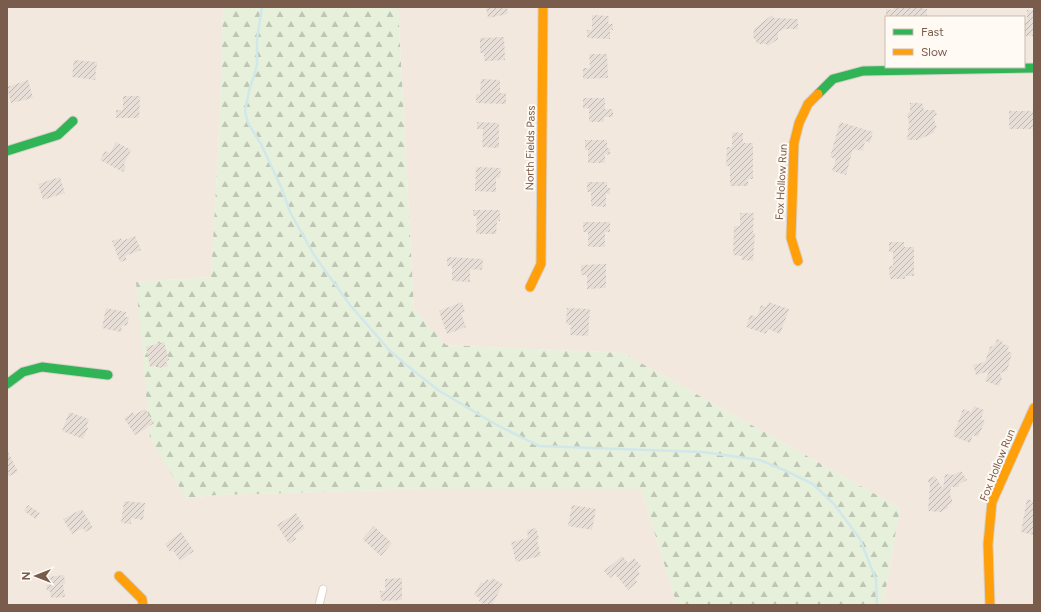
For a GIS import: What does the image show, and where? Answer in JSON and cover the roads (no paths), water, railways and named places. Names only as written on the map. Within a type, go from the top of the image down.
[{"type":"street","name":"North Fields Pass","points":[[530,287],[541,264],[543,7]]},
{"type":"street","name":"Fox Hollow Run","points":[[798,261],[791,238],[794,143],[799,123],[808,104],[833,79],[862,71],[1034,68]]},
{"type":"street","points":[[7,151],[58,135],[73,121]]},
{"type":"street","points":[[7,384],[23,372],[42,367],[108,375]]},
{"type":"street","name":"Fox Hollow Run","points":[[990,605],[988,544],[992,502],[1034,408]]},
{"type":"street","points":[[119,576],[142,599],[143,605]]},
{"type":"street","points":[[319,605],[323,589]]},
{"type":"waterway","points":[[262,7],[257,39],[257,64],[245,111],[248,123],[261,144],[282,189],[290,212],[314,255],[350,305],[390,351],[438,390],[495,424],[539,446],[702,452],[760,460],[813,484],[834,504],[860,539],[876,580],[877,605]]}]
